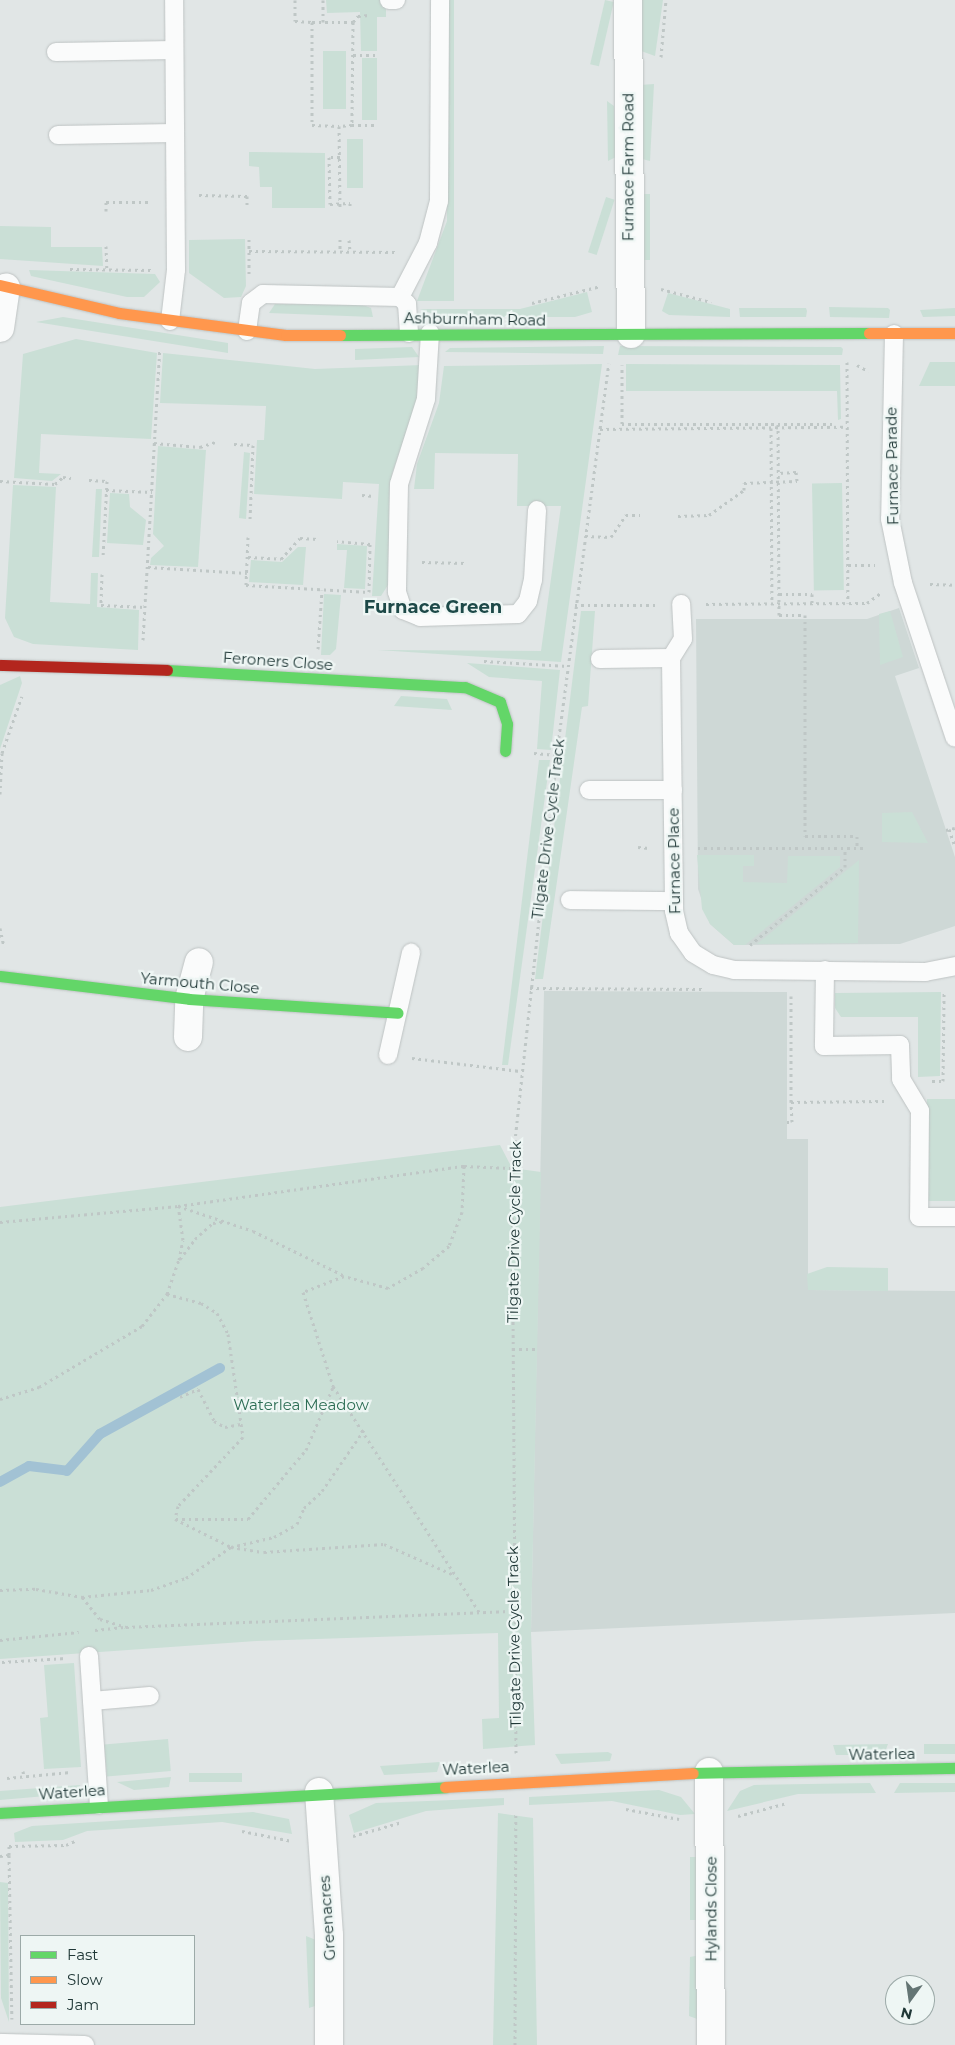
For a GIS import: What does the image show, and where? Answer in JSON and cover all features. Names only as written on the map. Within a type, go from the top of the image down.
[{"type":"street","name":"Furnace Farm Road","points":[[621,343],[628,287],[628,0]]},
{"type":"street","name":"Ashburnham Road","points":[[3,286],[170,321],[286,335],[430,333],[621,343],[955,333]]},
{"type":"street","points":[[0,328],[3,286]]},
{"type":"street","name":"Feroners Close","points":[[0,665],[34,664],[142,668],[465,687],[500,702],[507,724],[506,751]]},
{"type":"street","points":[[188,1037],[189,999],[199,962]]},
{"type":"street","name":"Yarmouth Close","points":[[0,976],[189,999],[398,1013]]},
{"type":"street","name":"Waterlea","points":[[0,1813],[99,1804],[516,1781],[709,1772],[955,1768]]},
{"type":"street","name":"Hylands Close","points":[[709,1772],[711,1817],[711,2045]]},
{"type":"street","name":"Greenacres","points":[[318,1792],[329,1936],[329,2045]]},
{"type":"lane","points":[[170,321],[176,270],[174,0]]},
{"type":"lane","points":[[389,0],[396,0]]},
{"type":"lane","points":[[400,297],[421,259],[439,201],[440,0]]},
{"type":"lane","points":[[56,52],[174,50]]},
{"type":"lane","points":[[58,135],[174,133]]},
{"type":"lane","points":[[247,330],[251,302],[263,294],[400,297],[407,304],[409,333]]},
{"type":"lane","points":[[430,333],[426,399],[399,484],[399,602],[411,616],[511,616],[528,601],[537,510]]},
{"type":"lane","name":"Furnace Parade","points":[[894,334],[890,510],[903,583],[955,738]]},
{"type":"lane","points":[[600,659],[671,658],[683,639],[682,604]]},
{"type":"lane","name":"Furnace Place","points":[[671,658],[674,901],[679,933],[694,952],[722,969],[926,972],[955,966]]},
{"type":"lane","points":[[590,790],[673,790]]},
{"type":"lane","points":[[570,900],[674,901]]},
{"type":"lane","points":[[388,1055],[411,953]]},
{"type":"lane","points":[[824,970],[824,1046],[900,1045],[902,1079],[917,1101],[919,1217],[955,1217]]},
{"type":"lane","points":[[89,1656],[99,1804]]},
{"type":"lane","points":[[92,1701],[150,1696]]},
{"type":"lane","points":[[5,2043],[85,2045]]},
{"type":"path","points":[[295,0],[295,21],[353,22],[352,125]]},
{"type":"path","points":[[322,0],[323,22]]},
{"type":"path","points":[[660,66],[666,0]]},
{"type":"path","points":[[312,22],[312,125],[377,125]]},
{"type":"path","points":[[353,55],[376,55]]},
{"type":"path","points":[[339,126],[340,206]]},
{"type":"path","points":[[340,157],[329,157],[330,204],[340,206],[350,203],[350,208]]},
{"type":"path","points":[[106,212],[106,202],[175,198],[247,196],[248,208]]},
{"type":"path","points":[[340,240],[340,252]]},
{"type":"path","points":[[349,240],[350,252]]},
{"type":"path","points":[[106,246],[107,269]]},
{"type":"path","points":[[249,251],[406,252],[421,259]]},
{"type":"path","points":[[524,305],[598,286],[654,288],[720,304]]},
{"type":"path","points":[[621,343],[622,424],[835,424]]},
{"type":"path","name":"Tilgate Drive Cycle Track","points":[[514,2045],[516,1781],[512,1168],[520,1071],[575,605],[600,429],[621,343]]},
{"type":"path","points":[[142,668],[160,348]]},
{"type":"path","points":[[847,359],[848,603]]},
{"type":"path","points":[[778,424],[779,615],[805,615],[805,836],[857,836],[857,848]]},
{"type":"path","points":[[770,428],[772,604]]},
{"type":"path","points":[[600,429],[848,428]]},
{"type":"path","points":[[154,443],[200,447],[218,441]]},
{"type":"path","points":[[234,444],[253,445],[250,520]]},
{"type":"path","points":[[678,516],[709,516],[744,490],[744,482],[796,481],[796,472],[778,473]]},
{"type":"path","points":[[0,481],[55,484],[63,477],[71,478]]},
{"type":"path","points":[[89,480],[107,481],[103,557]]},
{"type":"path","points":[[106,490],[152,492]]},
{"type":"path","points":[[585,536],[611,537],[626,515],[640,515]]},
{"type":"path","points":[[248,538],[246,585],[369,592],[370,544],[337,541]]},
{"type":"path","points":[[248,557],[281,559],[300,538],[318,539]]},
{"type":"path","points":[[398,562],[466,563]]},
{"type":"path","points":[[848,565],[875,565],[878,573]]},
{"type":"path","points":[[147,567],[247,573]]},
{"type":"path","points":[[102,574],[101,605],[145,607]]},
{"type":"path","points":[[575,605],[867,603],[884,590],[881,582]]},
{"type":"path","points":[[903,583],[955,585]]},
{"type":"path","points":[[318,658],[322,590]]},
{"type":"path","points":[[779,594],[812,594],[812,604]]},
{"type":"path","points":[[0,794],[2,753],[34,664]]},
{"type":"path","points":[[955,828],[948,830],[955,846]]},
{"type":"path","points":[[638,848],[866,848]]},
{"type":"path","points":[[750,970],[750,945],[845,867],[845,848]]},
{"type":"path","points":[[530,988],[713,989]]},
{"type":"path","points":[[917,1101],[924,1094],[924,1081],[943,1080],[944,990],[950,989]]},
{"type":"path","points":[[388,1055],[520,1071]]},
{"type":"path","points":[[787,1122],[792,1122],[791,1102]]},
{"type":"path","points":[[0,1222],[178,1206],[464,1166],[512,1168]]},
{"type":"path","points":[[178,1206],[226,1221],[344,1276],[388,1288],[449,1246],[462,1212],[464,1166]]},
{"type":"path","points":[[0,1399],[39,1387],[142,1326],[167,1294],[179,1260],[183,1240],[178,1206]]},
{"type":"path","points":[[179,1260],[213,1223],[226,1221]]},
{"type":"path","points":[[344,1276],[303,1292],[334,1386],[480,1613]]},
{"type":"path","points":[[167,1294],[201,1303],[216,1314],[228,1334],[243,1437],[178,1506],[175,1519]]},
{"type":"path","points":[[513,1349],[539,1349]]},
{"type":"path","points":[[175,1519],[248,1519],[306,1450],[334,1386]]},
{"type":"path","points":[[180,1397],[198,1389],[214,1421],[225,1427],[241,1424]]},
{"type":"path","points":[[0,1590],[36,1589],[82,1598],[151,1590],[186,1578],[231,1547],[274,1537],[297,1524],[304,1508],[322,1491],[364,1430]]},
{"type":"path","points":[[175,1519],[231,1547],[264,1552],[384,1544],[455,1576]]},
{"type":"path","points":[[82,1598],[100,1619],[126,1627]]},
{"type":"path","points":[[0,1640],[126,1627],[514,1611]]},
{"type":"path","points":[[2,1662],[89,1656]]},
{"type":"path","points":[[24,1661],[25,1666]]},
{"type":"path","points":[[7,1778],[97,1770]]},
{"type":"path","points":[[23,1771],[24,1777]]},
{"type":"path","points":[[682,1830],[682,1820],[737,1816],[792,1801]]},
{"type":"path","points":[[5,2043],[9,1855]]},
{"type":"shaded area","points":[[899,608],[919,668],[895,676],[955,857],[955,926],[900,944],[734,945],[710,924],[698,889],[696,619],[867,619]]},
{"type":"shaded area","points":[[544,991],[787,992],[787,1139],[808,1139],[808,1290],[955,1291],[955,1613],[531,1632]]},
{"type":"green space","points":[[326,0],[386,0],[386,17],[377,17],[377,51],[361,51],[360,12],[327,13]]},
{"type":"green space","points":[[447,0],[454,0],[454,301],[417,301],[447,221]]},
{"type":"green space","points":[[605,0],[614,2],[599,66],[590,64]]},
{"type":"green space","points":[[641,0],[663,0],[655,56],[641,51]]},
{"type":"green space","points":[[323,51],[346,51],[346,109],[323,109]]},
{"type":"green space","points":[[362,58],[377,58],[377,120],[362,120]]},
{"type":"green space","points":[[654,84],[650,161],[642,159],[640,85]]},
{"type":"green space","points":[[607,101],[614,106],[616,157],[608,161]]},
{"type":"green space","points":[[347,139],[363,139],[363,188],[347,188]]},
{"type":"green space","points":[[249,152],[325,153],[325,208],[272,208],[272,187],[260,187],[259,167],[249,166]]},
{"type":"green space","points":[[641,194],[650,194],[650,260],[641,260]]},
{"type":"green space","points":[[606,197],[615,200],[597,255],[588,252]]},
{"type":"green space","points":[[0,226],[51,227],[51,247],[102,247],[103,266],[0,259]]},
{"type":"green space","points":[[245,239],[246,286],[241,297],[224,298],[189,273],[189,240]]},
{"type":"green space","points":[[29,270],[155,274],[160,282],[144,297],[127,297],[31,276]]},
{"type":"green space","points":[[587,292],[592,312],[575,317],[441,317],[420,309],[520,309]]},
{"type":"green space","points":[[668,293],[730,309],[730,317],[669,315],[662,311]]},
{"type":"green space","points":[[275,304],[363,305],[371,308],[373,317],[269,313]]},
{"type":"green space","points":[[829,307],[888,308],[890,310],[889,318],[830,317]]},
{"type":"green space","points":[[739,308],[806,308],[807,311],[806,317],[740,317]]},
{"type":"green space","points":[[955,308],[955,316],[923,317],[920,310]]},
{"type":"green space","points":[[63,317],[228,343],[228,353],[36,322]]},
{"type":"green space","points":[[76,339],[157,353],[151,439],[41,434],[39,473],[61,474],[52,481],[14,478],[23,354]]},
{"type":"green space","points":[[604,346],[603,354],[445,352],[450,348]]},
{"type":"green space","points":[[620,346],[841,347],[843,349],[842,355],[618,355]]},
{"type":"green space","points":[[412,347],[419,357],[355,360],[355,349]]},
{"type":"green space","points":[[163,353],[315,369],[423,365],[419,394],[392,474],[388,585],[381,596],[372,596],[379,484],[343,482],[342,499],[254,494],[257,440],[264,440],[266,406],[160,403]]},
{"type":"green space","points":[[930,362],[955,362],[955,386],[919,386]]},
{"type":"green space","points":[[602,364],[561,662],[378,650],[541,651],[561,506],[517,506],[518,454],[435,453],[434,489],[414,489],[417,464],[439,403],[444,366]]},
{"type":"green space","points":[[626,364],[840,365],[841,419],[838,420],[837,391],[626,391]]},
{"type":"green space","points":[[158,446],[206,450],[198,567],[150,565],[151,558],[164,546],[153,534]]},
{"type":"green space","points":[[244,452],[250,453],[246,519],[239,518]]},
{"type":"green space","points":[[842,483],[844,590],[814,591],[812,484]]},
{"type":"green space","points":[[13,485],[56,487],[50,602],[90,604],[91,573],[98,573],[97,607],[139,610],[138,650],[33,644],[14,637],[5,618]]},
{"type":"green space","points":[[96,489],[102,489],[99,557],[92,557]]},
{"type":"green space","points":[[110,493],[129,494],[130,507],[146,520],[143,545],[107,543]]},
{"type":"green space","points":[[337,544],[367,546],[365,589],[344,588],[347,550],[337,550]]},
{"type":"green space","points":[[298,547],[306,547],[303,585],[249,582],[251,560],[282,562]]},
{"type":"green space","points":[[324,594],[341,595],[336,649],[330,655],[321,655]]},
{"type":"green space","points":[[581,611],[595,611],[588,706],[582,707],[543,979],[535,979]]},
{"type":"green space","points":[[890,611],[903,657],[880,665],[879,614]]},
{"type":"green space","points":[[467,663],[560,670],[551,750],[537,749],[542,681],[489,677]]},
{"type":"green space","points":[[20,676],[22,683],[0,749],[0,685]]},
{"type":"green space","points":[[401,696],[447,699],[452,710],[394,706]]},
{"type":"green space","points":[[539,760],[550,760],[508,1065],[502,1065]]},
{"type":"green space","points":[[912,812],[928,843],[882,842],[882,813]]},
{"type":"green space","points":[[697,855],[754,855],[754,866],[743,866],[743,882],[787,883],[788,856],[840,856],[840,867],[745,945],[734,945],[710,924],[702,909]]},
{"type":"green space","points":[[859,860],[858,943],[757,944]]},
{"type":"green space","points":[[941,992],[940,1076],[918,1077],[918,1017],[841,1017],[835,1008],[835,993]]},
{"type":"green space","points":[[927,1099],[955,1099],[955,1201],[927,1201]]},
{"type":"green space","name":"Waterlea Meadow","points":[[500,1145],[512,1168],[541,1172],[531,1632],[535,1745],[483,1749],[482,1719],[499,1718],[498,1633],[256,1641],[0,1659],[0,1207]]},
{"type":"green space","points":[[827,1267],[888,1268],[888,1291],[808,1290],[807,1274]]},
{"type":"green space","points":[[74,1663],[81,1767],[44,1769],[40,1718],[48,1717],[44,1665]]},
{"type":"green space","points":[[168,1739],[171,1771],[107,1776],[104,1745]]},
{"type":"green space","points":[[888,1744],[884,1755],[836,1755],[833,1745]]},
{"type":"green space","points":[[924,1744],[955,1744],[955,1754],[924,1754]]},
{"type":"green space","points":[[608,1752],[612,1754],[610,1761],[561,1764],[555,1754]]},
{"type":"green space","points":[[440,1762],[437,1772],[384,1775],[380,1766]]},
{"type":"green space","points":[[189,1773],[242,1773],[242,1782],[189,1782]]},
{"type":"green space","points":[[171,1777],[169,1787],[134,1790],[117,1782]]},
{"type":"green space","points":[[870,1783],[876,1793],[798,1794],[727,1811],[740,1791],[754,1785]]},
{"type":"green space","points":[[900,1783],[955,1783],[955,1792],[894,1793]]},
{"type":"green space","points":[[81,1785],[69,1794],[0,1800],[0,1791]]},
{"type":"green space","points":[[659,1790],[681,1797],[695,1814],[680,1815],[612,1801],[529,1805],[529,1797]]},
{"type":"green space","points":[[504,1798],[504,1805],[426,1811],[354,1833],[349,1815],[376,1803]]},
{"type":"green space","points":[[253,1812],[289,1819],[292,1834],[222,1822],[87,1831],[63,1840],[15,1842],[14,1833],[32,1826]]},
{"type":"green space","points":[[498,1813],[533,1818],[537,2045],[493,2045]]},
{"type":"green space","points":[[690,1857],[700,1857],[700,1920],[690,1920]]},
{"type":"green space","points":[[0,1882],[8,1883],[9,2022],[1,1998]]},
{"type":"green space","points":[[306,1936],[316,1940],[318,2005],[309,2008]]},
{"type":"green space","points":[[700,1955],[700,2020],[689,2016],[690,1957]]},
{"type":"waterway","points":[[0,1482],[29,1466],[67,1471],[100,1434],[220,1368]]},
{"type":"traffic: fast","points":[[340,335],[869,333]]},
{"type":"traffic: fast","points":[[167,670],[465,687],[500,702],[507,724],[505,751]]},
{"type":"traffic: fast","points":[[0,976],[189,999],[398,1013]]},
{"type":"traffic: fast","points":[[693,1773],[955,1768]]},
{"type":"traffic: fast","points":[[0,1813],[445,1787]]},
{"type":"traffic: slow","points":[[0,285],[119,313],[286,335],[340,335]]},
{"type":"traffic: slow","points":[[869,333],[955,333]]},
{"type":"traffic: slow","points":[[445,1787],[693,1773]]},
{"type":"traffic: jam","points":[[0,665],[167,670]]},
{"type":"district","name":"Furnace Green","points":[[433,607]]}]
